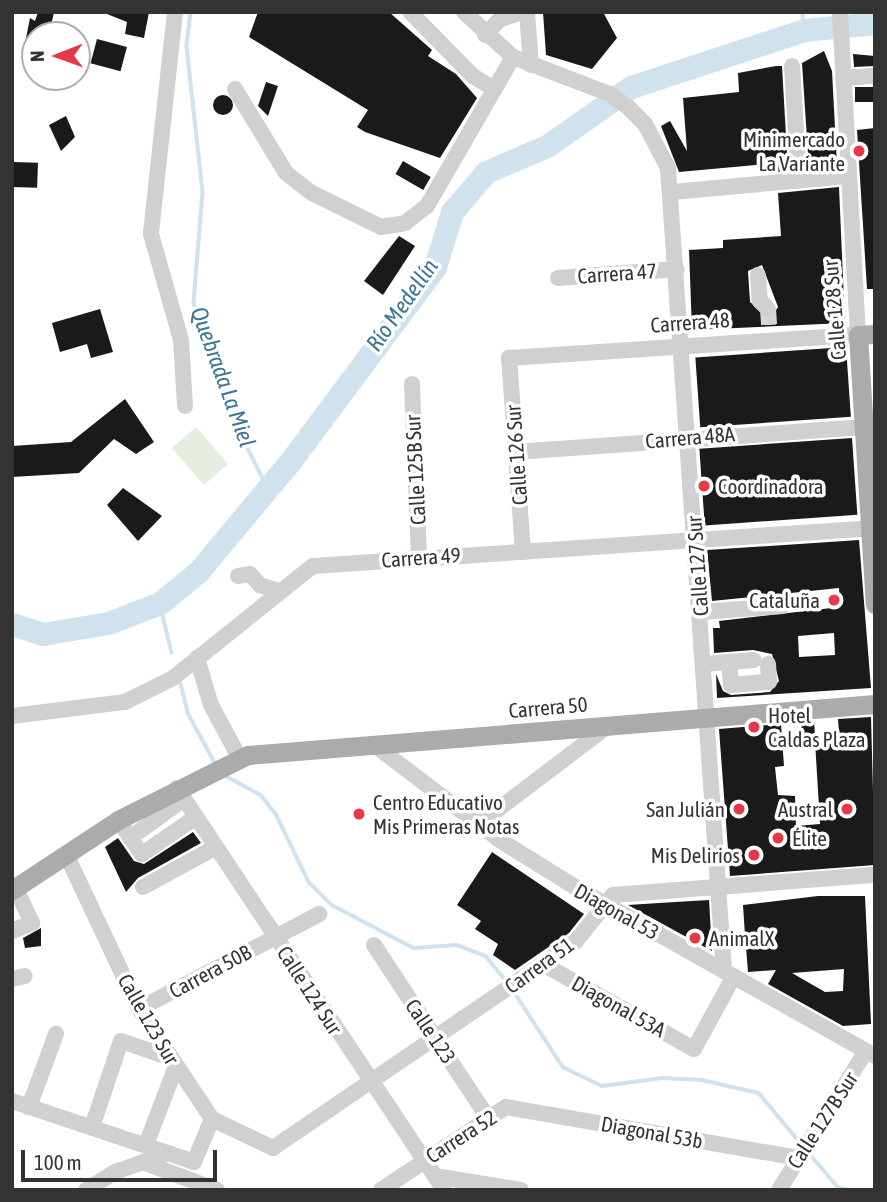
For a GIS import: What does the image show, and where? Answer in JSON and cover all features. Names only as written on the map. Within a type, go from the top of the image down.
[{"type":"main road","name":"Calle 128 Sur","points":[[866,335],[865,427],[875,604]]},
{"type":"main road","name":"Carrera 50","points":[[233,760],[373,744],[875,704]]},
{"type":"main road","points":[[16,896],[66,854],[118,820],[148,814],[181,794],[209,772],[233,760]]},
{"type":"street","points":[[175,12],[151,234],[181,340],[185,406]]},
{"type":"street","points":[[410,12],[473,76],[494,89]]},
{"type":"street","points":[[464,12],[485,36],[513,57],[534,66]]},
{"type":"street","points":[[485,36],[499,20],[521,12]]},
{"type":"street","points":[[527,12],[534,66]]},
{"type":"street","name":"Calle 128 Sur","points":[[841,12],[848,176],[866,335]]},
{"type":"street","points":[[235,89],[286,173],[312,192],[381,227],[405,223],[427,206],[513,57]]},
{"type":"street","name":"Calle 127 Sur","points":[[534,66],[610,94],[645,124],[666,161],[672,192],[719,888],[729,974]]},
{"type":"street","points":[[792,66],[799,180]]},
{"type":"street","points":[[843,78],[875,76]]},
{"type":"street","points":[[672,192],[848,176]]},
{"type":"street","name":"Carrera 47","points":[[558,278],[677,269]]},
{"type":"street","points":[[758,275],[760,301],[769,325]]},
{"type":"street","name":"Carrera 48","points":[[509,358],[682,345],[769,325],[866,335]]},
{"type":"street","name":"Calle 126 Sur","points":[[509,358],[523,552]]},
{"type":"street","name":"Calle 125B Sur","points":[[412,384],[419,556]]},
{"type":"street","name":"Carrera 48A","points":[[515,453],[688,437],[865,427]]},
{"type":"street","name":"Carrera 49","points":[[12,716],[125,702],[173,678],[313,566],[419,556],[523,552],[872,528]]},
{"type":"street","points":[[238,576],[250,574],[260,585],[279,591]]},
{"type":"street","points":[[700,612],[783,606]]},
{"type":"street","points":[[197,658],[211,705],[233,760]]},
{"type":"street","points":[[703,664],[729,662],[761,662],[769,682],[731,685],[729,662]]},
{"type":"street","points":[[481,823],[609,724]]},
{"type":"street","name":"Diagonal 53","points":[[373,744],[481,823],[602,903],[871,1054]]},
{"type":"street","name":"Calle 124 Sur","points":[[181,794],[370,1083],[440,1183]]},
{"type":"street","points":[[130,838],[148,814],[164,838]]},
{"type":"street","points":[[118,820],[142,854],[196,817]]},
{"type":"street","points":[[144,887],[216,847]]},
{"type":"street","name":"Calle 123 Sur","points":[[66,854],[139,1009],[212,1119]]},
{"type":"street","points":[[602,903],[613,895],[875,875]]},
{"type":"street","points":[[12,931],[32,923],[16,896]]},
{"type":"street","name":"Carrera 51","points":[[212,1119],[273,1148],[576,941],[602,903]]},
{"type":"street","name":"Carrera 50B","points":[[139,1009],[319,914]]},
{"type":"street","name":"Calle 123","points":[[374,946],[488,1118]]},
{"type":"street","name":"Diagonal 53A","points":[[543,964],[695,1049],[729,974]]},
{"type":"street","points":[[29,1107],[55,1034]]},
{"type":"street","points":[[92,1127],[121,1041],[173,1062],[146,1145]]},
{"type":"street","name":"Calle 127B Sur","points":[[779,1190],[809,1140],[871,1054]]},
{"type":"street","points":[[12,1101],[194,1162],[212,1119]]},
{"type":"street","name":"Carrera 52","points":[[381,1190],[506,1107]]},
{"type":"street","name":"Diagonal 53b","points":[[506,1107],[798,1157]]},
{"type":"street","points":[[86,1190],[169,1153]]},
{"type":"street","points":[[145,1163],[217,1190]]},
{"type":"street","points":[[440,1183],[521,1190]]},
{"type":"shaded area","points":[[196,427],[228,464],[204,485],[172,448]]},
{"type":"building","points":[[38,12],[54,12],[52,21],[35,21]]},
{"type":"building","points":[[102,12],[149,12],[144,38],[125,34],[127,22]]},
{"type":"building","points":[[258,12],[389,12],[432,50],[428,56],[456,74],[477,98],[440,158],[365,132],[357,127],[368,110],[249,37]]},
{"type":"building","points":[[543,12],[603,12],[617,38],[592,69],[546,55]]},
{"type":"building","points":[[97,39],[127,47],[120,71],[91,63]]},
{"type":"building","points":[[824,51],[832,71],[837,166],[809,169],[802,63]]},
{"type":"building","points":[[853,54],[875,56],[875,66],[854,67]]},
{"type":"building","points":[[782,66],[788,171],[777,172],[777,163],[679,172],[661,126],[670,121],[687,151],[683,98],[739,92],[738,73]]},
{"type":"building","points":[[266,82],[278,86],[268,116],[258,106]]},
{"type":"building","points":[[855,87],[875,87],[875,102],[855,102]]},
{"type":"building","points":[[223,95],[230,98],[233,105],[230,112],[223,115],[216,112],[213,105],[216,98]]},
{"type":"building","points":[[66,116],[75,137],[61,151],[49,125]]},
{"type":"building","points":[[875,128],[875,289],[867,289],[857,130]]},
{"type":"building","points":[[403,161],[431,177],[423,190],[396,174]]},
{"type":"building","points":[[13,162],[38,163],[37,188],[12,187]]},
{"type":"building","points":[[839,187],[845,323],[692,330],[689,250],[723,248],[723,240],[781,236],[778,193]],"holes":[[[762,265],[778,307],[770,319],[750,302],[748,271]]]},
{"type":"building","points":[[399,236],[415,246],[383,295],[364,281]]},
{"type":"building","points":[[100,309],[113,352],[91,358],[87,344],[60,352],[52,323]]},
{"type":"building","points":[[846,347],[851,417],[700,427],[695,358]]},
{"type":"building","points":[[125,399],[154,442],[136,454],[114,439],[79,473],[12,477],[12,446],[71,442]]},
{"type":"building","points":[[852,438],[857,515],[705,525],[699,449]]},
{"type":"building","points":[[123,488],[162,516],[138,541],[107,505]]},
{"type":"building","points":[[859,540],[871,688],[717,698],[716,674],[723,691],[731,695],[770,692],[779,681],[772,654],[753,650],[714,653],[713,628],[720,628],[719,621],[840,607],[839,588],[712,601],[707,550]],"holes":[[[834,633],[835,655],[799,657],[798,636]]]},
{"type":"building","points":[[871,717],[875,865],[730,876],[719,729],[781,724],[784,766],[775,767],[778,795],[795,796],[796,826],[820,824],[815,741],[802,742],[801,722],[814,721],[815,735],[839,733],[838,719]]},
{"type":"building","points":[[193,832],[201,843],[138,878],[126,892],[105,847],[118,838],[134,861],[144,864]]},
{"type":"building","points":[[492,852],[584,914],[569,933],[515,970],[493,955],[498,944],[475,929],[481,921],[457,905]]},
{"type":"building","points":[[818,896],[865,896],[871,1024],[843,1026],[768,984],[776,970],[748,972],[746,947],[734,948],[733,937],[745,936],[743,905]],"holes":[[[844,969],[843,991],[825,992],[792,973]]]},
{"type":"building","points":[[709,900],[712,951],[628,905],[659,903]]},
{"type":"building","points":[[41,928],[41,946],[25,948],[23,938]]},
{"type":"waterway","name":"Quebrada La Miel","points":[[191,12],[187,47],[203,193],[194,303],[240,433],[268,488]]},
{"type":"waterway","points":[[803,13],[804,30]]},
{"type":"waterway","name":"Río Medellín","points":[[12,624],[43,634],[108,623],[160,603],[198,572],[292,459],[435,267],[452,212],[486,172],[547,146],[631,87],[804,30],[875,23]]},
{"type":"waterway","points":[[160,603],[172,653]]},
{"type":"waterway","points":[[181,684],[188,713],[215,763]]},
{"type":"waterway","points":[[224,775],[261,795],[276,814],[309,882],[332,905],[414,948],[457,945],[486,956],[506,981]]},
{"type":"waterway","points":[[513,990],[563,1067],[602,1086],[664,1078],[702,1080],[759,1093],[803,1146]]},
{"type":"waterway","points":[[808,1152],[838,1187],[849,1190]]},
{"type":"tunnel","points":[[768,309],[769,325]]},
{"type":"place","name":"Minimercado La Variante","points":[[859,151]]},
{"type":"place","name":"Coordinadora","points":[[704,486]]},
{"type":"place","name":"Cataluña","points":[[834,600]]},
{"type":"place","name":"Hotel Caldas Plaza","points":[[754,727]]},
{"type":"place","name":"San Julián","points":[[739,809]]},
{"type":"place","name":"Austral","points":[[847,809]]},
{"type":"place","name":"Centro Educativo Mis Primeras Notas","points":[[359,814]]},
{"type":"place","name":"Élite","points":[[778,838]]},
{"type":"place","name":"Mis Delirios","points":[[754,855]]},
{"type":"place","name":"AnimalX","points":[[695,938]]}]
